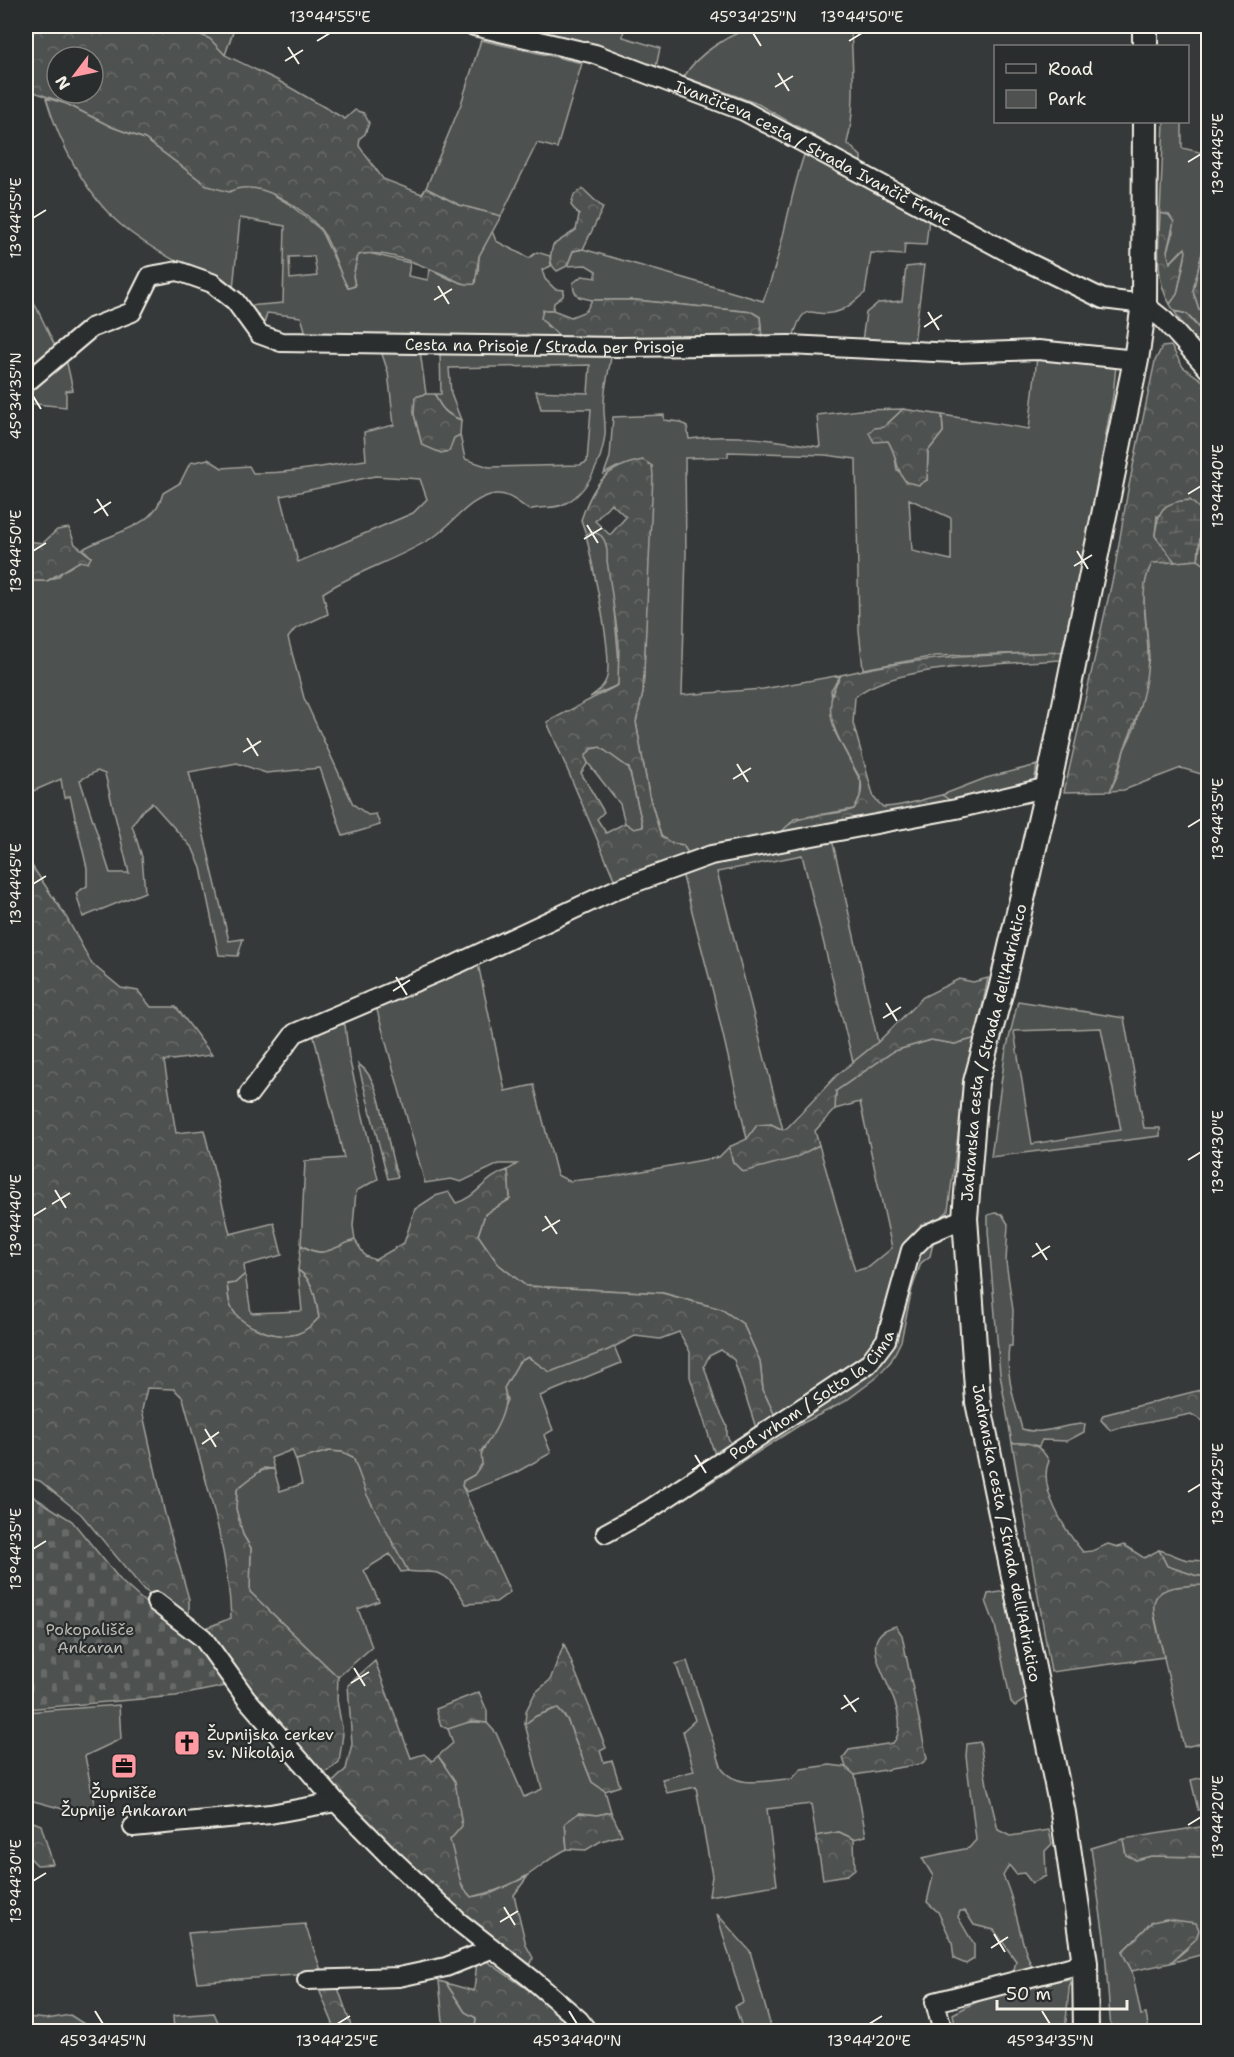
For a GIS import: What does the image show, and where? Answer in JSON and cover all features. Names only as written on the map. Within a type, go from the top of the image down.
[{"type":"main road","points":[[1145,26],[1145,45]]},
{"type":"main road","name":"Jadranska cesta / Strada dell'Adriatico","points":[[1086,2031],[1085,1963],[1063,1813],[978,1402],[965,1218],[976,1082],[1001,990],[1048,787],[1136,360],[1144,304],[1145,123]]},
{"type":"street","name":"Ivančičeva cesta / Strada Ivančič Franc","points":[[474,26],[594,54],[744,111],[1102,299],[1144,304]]},
{"type":"street","name":"Cesta na Prisoje / Strada per Prisoje","points":[[26,383],[91,328],[132,312],[150,276],[178,271],[212,283],[235,301],[259,334],[281,342],[618,347],[789,345],[954,353],[1038,350],[1136,360]]},
{"type":"street","points":[[1144,304],[1155,311],[1209,369]]},
{"type":"street","points":[[249,1094],[295,1033],[457,964],[616,889],[679,864],[711,855],[956,809],[1048,787]]},
{"type":"street","name":"Pod vrhom / Sotto la Cima","points":[[606,1533],[650,1509],[868,1364],[886,1340],[911,1250],[927,1234],[965,1218]]},
{"type":"street","points":[[156,1602],[203,1638],[246,1698],[336,1802],[390,1857],[491,1949],[533,1980],[579,2020],[588,2031]]},
{"type":"street","points":[[133,1827],[270,1814],[336,1802]]},
{"type":"street","points":[[307,1980],[399,1977],[446,1967],[491,1949]]},
{"type":"street","points":[[943,2031],[935,2002],[1085,1963]]},
{"type":"green space","points":[[26,26],[35,28],[181,26],[210,39],[225,55],[277,80],[345,119],[355,110],[364,113],[369,123],[365,134],[360,138],[359,146],[383,179],[422,194],[426,188],[459,205],[501,216],[479,256],[475,284],[461,283],[410,261],[388,255],[367,254],[358,255],[353,276],[355,286],[348,288],[321,230],[303,212],[291,204],[266,191],[253,188],[240,188],[229,192],[208,186],[145,139],[112,127],[69,105],[105,105],[105,45],[45,45],[45,96],[26,89]]},
{"type":"green space","points":[[181,26],[235,26],[225,55],[210,39]]},
{"type":"green space","points":[[504,26],[624,26],[623,37],[660,48],[656,67],[596,47]]},
{"type":"green space","points":[[759,26],[851,26],[853,99],[847,143],[861,156],[861,163],[758,104],[684,77],[697,60],[716,45],[738,33]]},
{"type":"green space","points":[[481,40],[582,63],[557,148],[537,143],[501,216],[459,205],[426,188],[461,104]]},
{"type":"green space","points":[[48,105],[69,105],[112,127],[145,139],[208,186],[251,187],[266,190],[289,204],[320,229],[348,288],[355,286],[353,276],[358,255],[369,253],[410,263],[408,276],[428,280],[430,269],[452,280],[478,274],[479,256],[492,231],[496,241],[529,258],[537,252],[550,256],[551,266],[542,270],[545,279],[555,289],[564,290],[563,296],[554,303],[553,310],[543,310],[547,326],[556,331],[561,340],[308,340],[301,317],[267,313],[263,327],[246,306],[283,303],[285,226],[240,218],[233,289],[147,244],[121,225],[85,183],[58,132]],"holes":[[[314,256],[317,276],[290,279],[289,257]]]},
{"type":"green space","points":[[1164,123],[1182,123],[1182,148],[1208,154],[1208,228],[1193,291],[1199,309],[1208,278],[1208,338],[1187,314],[1174,311],[1170,304],[1177,294],[1185,258],[1181,251],[1170,263],[1167,251],[1173,232],[1169,215],[1160,213]]},
{"type":"green space","points":[[805,152],[929,218],[926,245],[905,244],[904,255],[871,253],[865,293],[842,310],[824,314],[806,313],[802,316],[793,338],[762,338],[760,317],[752,312],[635,300],[592,300],[579,297],[574,291],[573,283],[582,276],[596,278],[596,271],[586,265],[567,266],[573,251],[583,249],[763,301],[776,264]]},
{"type":"green space","points":[[583,189],[603,208],[583,249],[573,251],[567,266],[557,271],[550,259],[553,245],[576,230],[579,215],[571,205],[574,195]]},
{"type":"green space","points":[[1160,213],[1169,215],[1174,222],[1167,251],[1170,263],[1185,248],[1186,252],[1177,294],[1170,304],[1160,272]]},
{"type":"green space","points":[[1208,228],[1208,278],[1203,309],[1199,309],[1193,291]]},
{"type":"green space","points":[[924,265],[914,343],[862,341],[866,313],[878,303],[902,301],[906,267]]},
{"type":"green space","points":[[30,294],[57,350],[26,378],[26,298]]},
{"type":"green space","points":[[592,300],[635,300],[752,312],[760,317],[762,338],[561,340],[541,318],[543,310],[553,310],[571,317],[586,311]]},
{"type":"green space","points":[[1174,311],[1187,314],[1202,332],[1207,341],[1208,356],[1188,333]]},
{"type":"green space","points":[[1171,346],[1183,367],[1203,381],[1208,390],[1208,567],[1198,560],[1201,539],[1157,516],[1155,535],[1175,562],[1152,563],[1147,575],[1144,610],[1148,658],[1137,715],[1110,791],[1064,792],[1114,573],[1128,490],[1155,361],[1162,347]]},
{"type":"green space","points":[[381,351],[420,351],[426,394],[415,397],[414,414],[422,445],[460,435],[465,459],[489,467],[580,465],[587,462],[591,409],[541,409],[536,391],[588,393],[590,365],[449,368],[451,394],[461,420],[445,410],[435,394],[441,394],[440,351],[598,352],[611,357],[604,397],[605,435],[597,465],[580,492],[560,506],[529,510],[514,499],[501,494],[478,500],[442,531],[422,544],[323,593],[328,614],[295,629],[288,638],[304,698],[353,804],[368,815],[376,814],[380,825],[343,836],[320,768],[266,773],[237,763],[189,772],[229,941],[243,939],[238,956],[219,955],[201,868],[193,849],[152,803],[142,811],[132,825],[142,857],[145,892],[83,917],[76,893],[87,886],[87,868],[70,796],[64,798],[61,779],[26,794],[26,587],[34,581],[47,581],[59,576],[66,567],[91,557],[83,549],[130,528],[151,515],[163,493],[180,483],[190,463],[208,459],[222,468],[249,466],[253,473],[267,473],[366,460],[364,432],[394,425],[388,372]],"holes":[[[375,476],[420,479],[427,499],[413,513],[298,562],[281,496]],[[97,771],[105,774],[129,873],[110,873],[80,780]]]},
{"type":"green space","points":[[1037,357],[1116,365],[1113,396],[1083,558],[1062,652],[936,656],[863,669],[859,630],[856,459],[825,455],[728,452],[728,457],[685,458],[686,553],[682,695],[763,689],[841,675],[831,690],[835,732],[861,782],[860,800],[854,809],[794,819],[779,837],[689,855],[683,845],[671,843],[661,836],[649,795],[636,722],[643,693],[652,466],[617,467],[604,474],[610,457],[613,417],[664,415],[664,420],[680,422],[687,426],[689,439],[738,437],[820,447],[817,415],[860,410],[903,409],[884,427],[894,451],[897,470],[927,480],[928,451],[943,432],[942,415],[1029,429]],"holes":[[[909,499],[951,518],[951,560],[912,551]]]},
{"type":"green space","points":[[66,359],[73,390],[66,391],[66,407],[26,403],[26,388]]},
{"type":"green space","points":[[435,394],[445,410],[461,420],[460,435],[454,438],[449,451],[441,453],[422,445],[414,414],[415,397]]},
{"type":"green space","points":[[903,409],[942,415],[943,432],[928,451],[927,480],[919,485],[906,482],[888,441],[874,442],[869,433],[874,428],[884,427]]},
{"type":"green space","points":[[643,460],[652,466],[653,475],[643,693],[636,722],[649,795],[661,836],[671,843],[683,845],[689,855],[615,881],[547,722],[618,685],[619,644],[606,544],[597,533],[586,534],[581,520],[590,496],[602,479],[619,467]],"holes":[[[611,503],[626,517],[610,535],[595,521]],[[600,747],[629,768],[643,827],[634,829],[625,823],[606,833],[597,819],[604,812],[581,773],[588,763],[585,757],[591,749]]]},
{"type":"green space","points":[[1190,500],[1202,511],[1198,560],[1175,562],[1155,536],[1158,519],[1160,513],[1168,505]]},
{"type":"green space","points":[[69,528],[75,544],[91,557],[88,563],[80,561],[47,581],[34,581],[26,587],[26,541],[43,543],[57,530]]},
{"type":"green space","points":[[592,532],[602,535],[608,546],[620,672],[618,685],[590,697],[603,685],[608,669],[605,631],[586,534]]},
{"type":"green space","points":[[1198,560],[1208,567],[1208,776],[1181,768],[1124,790],[1110,791],[1118,774],[1124,750],[1135,727],[1149,657],[1143,589],[1151,562]]},
{"type":"green space","points":[[1062,652],[1061,660],[923,672],[872,686],[855,697],[853,723],[874,798],[883,807],[942,795],[955,804],[779,837],[792,822],[854,809],[859,800],[860,780],[839,740],[830,709],[831,698],[841,675],[924,660]]},
{"type":"green space","points":[[600,747],[629,768],[643,827],[634,829],[625,823],[620,804],[588,763],[585,757],[591,749]]},
{"type":"green space","points":[[1037,765],[1034,784],[955,804],[942,795],[986,778]]},
{"type":"green space","points":[[832,839],[878,1042],[853,1062],[802,855],[717,872],[783,1130],[771,1124],[747,1139],[714,996],[681,869]]},
{"type":"green space","points":[[26,857],[65,915],[92,964],[121,988],[138,991],[151,1007],[176,1007],[212,1055],[164,1061],[176,1133],[204,1130],[230,1234],[274,1223],[282,1255],[244,1265],[245,1274],[235,1283],[227,1284],[230,1305],[236,1314],[251,1326],[270,1333],[289,1335],[303,1331],[319,1318],[311,1285],[298,1270],[301,1245],[316,1252],[322,1252],[355,1240],[365,1256],[375,1260],[404,1243],[415,1209],[435,1196],[449,1192],[456,1203],[464,1200],[493,1177],[508,1170],[510,1199],[485,1214],[478,1235],[498,1264],[526,1286],[662,1293],[721,1309],[743,1324],[760,1361],[763,1390],[776,1418],[757,1431],[734,1360],[721,1350],[709,1356],[704,1366],[715,1401],[727,1426],[727,1436],[733,1447],[715,1455],[690,1377],[690,1352],[679,1332],[660,1339],[635,1336],[608,1350],[550,1372],[528,1357],[519,1362],[504,1388],[505,1404],[500,1421],[481,1451],[482,1464],[474,1475],[463,1481],[462,1486],[510,1592],[496,1602],[466,1604],[446,1577],[433,1572],[408,1571],[367,1495],[353,1457],[343,1452],[329,1451],[296,1460],[292,1450],[271,1458],[274,1469],[264,1468],[237,1489],[236,1509],[243,1535],[251,1548],[250,1592],[338,1677],[337,1700],[343,1734],[339,1762],[321,1776],[247,1696],[231,1662],[203,1629],[231,1618],[229,1590],[220,1534],[183,1398],[174,1389],[147,1388],[142,1410],[165,1514],[189,1599],[189,1617],[144,1590],[81,1514],[40,1481],[26,1477]]},
{"type":"green space","points":[[477,959],[505,1091],[534,1085],[557,1175],[569,1181],[610,1177],[719,1157],[729,1147],[733,1162],[768,1162],[797,1155],[819,1145],[855,1271],[869,1267],[892,1248],[860,1102],[835,1109],[836,1091],[894,1051],[931,1040],[955,1044],[976,1038],[962,1105],[948,1211],[930,1227],[882,1336],[861,1362],[776,1418],[763,1390],[760,1361],[743,1324],[721,1309],[663,1293],[526,1286],[498,1264],[478,1235],[485,1214],[510,1199],[508,1170],[517,1164],[499,1164],[461,1182],[451,1179],[425,1183],[375,1003]]},
{"type":"green space","points":[[988,978],[976,1038],[955,1044],[931,1040],[894,1051],[836,1091],[835,1109],[815,1131],[819,1145],[795,1158],[743,1172],[733,1162],[729,1147],[747,1139],[757,1125],[771,1124],[783,1130],[787,1128],[837,1075],[878,1042],[923,997],[959,979],[973,982]]},
{"type":"green space","points":[[1018,1001],[1124,1018],[1144,1128],[1160,1128],[1160,1136],[991,1157],[1005,1055]],"holes":[[[1101,1028],[1121,1130],[1032,1144],[1014,1031]]]},
{"type":"green space","points":[[339,1022],[345,1025],[349,1058],[378,1179],[356,1191],[353,1226],[355,1240],[328,1251],[316,1252],[301,1245],[305,1161],[344,1158],[313,1033]]},
{"type":"green space","points":[[358,1064],[367,1072],[374,1084],[398,1177],[388,1179]]},
{"type":"green space","points":[[1002,1214],[1008,1224],[1006,1262],[1013,1310],[1012,1346],[1009,1346],[1008,1367],[1022,1429],[1038,1431],[1085,1424],[1084,1432],[1067,1441],[1042,1440],[1039,1446],[1012,1443],[1000,1374],[988,1231],[988,1215]]},
{"type":"green space","points":[[928,1242],[933,1243],[930,1256],[921,1263],[912,1289],[901,1341],[891,1361],[875,1379],[844,1402],[803,1423],[702,1488],[698,1482],[874,1365],[915,1257]]},
{"type":"green space","points":[[298,1270],[311,1285],[319,1318],[303,1331],[297,1334],[279,1335],[260,1330],[243,1320],[231,1307],[227,1284],[235,1283],[245,1274],[251,1313],[302,1311]]},
{"type":"green space","points":[[614,1346],[621,1363],[540,1396],[553,1430],[544,1435],[551,1453],[515,1473],[467,1492],[462,1486],[463,1481],[474,1475],[507,1400],[504,1388],[519,1362],[528,1357],[550,1372]]},
{"type":"green space","points":[[1208,1388],[1208,1424],[1191,1414],[1110,1430],[1101,1420],[1103,1415]]},
{"type":"green space","points":[[1012,1443],[1034,1445],[1046,1455],[1049,1461],[1046,1472],[1050,1496],[1069,1533],[1083,1552],[1108,1544],[1118,1547],[1124,1545],[1144,1558],[1159,1550],[1167,1566],[1197,1576],[1208,1576],[1208,1585],[1170,1588],[1160,1593],[1155,1600],[1154,1610],[1164,1657],[1051,1672]]},
{"type":"green space","points":[[329,1451],[343,1452],[353,1457],[408,1571],[401,1572],[390,1554],[364,1570],[379,1601],[358,1609],[372,1647],[338,1677],[250,1592],[251,1548],[243,1535],[236,1509],[237,1489],[254,1475],[263,1470],[274,1469],[280,1491],[302,1484],[296,1460]]},
{"type":"green space","name":"Pokopališče Ankaran","points":[[26,1492],[72,1521],[122,1582],[147,1604],[198,1640],[231,1685],[176,1696],[26,1709]]},
{"type":"green space","points":[[1159,1550],[1208,1564],[1208,1576],[1197,1576],[1167,1566]]},
{"type":"green space","points":[[1193,1585],[1208,1585],[1208,1742],[1184,1747],[1152,1604],[1163,1591]]},
{"type":"green space","points":[[1006,1591],[1027,1698],[1015,1706],[1011,1702],[995,1625],[986,1601],[988,1594]]},
{"type":"green space","points":[[896,1626],[902,1635],[927,1759],[921,1764],[855,1775],[846,1767],[843,1758],[849,1750],[893,1743],[899,1728],[898,1712],[878,1660],[876,1645],[881,1633]]},
{"type":"green space","points":[[564,1644],[606,1748],[600,1751],[604,1762],[612,1760],[620,1786],[605,1791],[592,1782],[567,1719],[557,1708],[536,1716],[525,1724],[526,1711],[535,1693],[550,1680]]},
{"type":"green space","points":[[375,1661],[411,1758],[424,1754],[432,1761],[438,1756],[455,1781],[462,1826],[450,1840],[462,1887],[471,1897],[492,1893],[528,1876],[514,1895],[526,1945],[533,1958],[530,1966],[477,1929],[425,1882],[332,1783],[346,1769],[352,1744],[348,1685]]},
{"type":"green space","points":[[687,1661],[722,1769],[736,1779],[754,1782],[792,1779],[801,1769],[830,1765],[846,1767],[855,1775],[866,1836],[854,1839],[839,1832],[816,1836],[811,1804],[767,1809],[777,1885],[709,1896],[712,1876],[696,1787],[667,1793],[662,1779],[694,1771],[683,1731],[695,1720],[676,1664]]},
{"type":"green space","points":[[479,1692],[487,1711],[487,1723],[472,1721],[448,1729],[441,1726],[436,1709]]},
{"type":"green space","points":[[119,1705],[121,1739],[85,1756],[95,1808],[70,1811],[26,1799],[26,1712]]},
{"type":"green space","points":[[557,1708],[567,1719],[592,1782],[605,1791],[611,1812],[597,1815],[579,1813],[566,1838],[567,1849],[515,1883],[471,1897],[455,1869],[448,1835],[445,1765],[438,1756],[453,1743],[448,1729],[467,1723],[487,1723],[496,1733],[524,1797],[542,1789],[525,1724],[536,1716]]},
{"type":"green space","points":[[980,1742],[998,1830],[1010,1836],[1049,1830],[1052,1844],[1045,1851],[1046,1876],[1032,1883],[1024,1873],[1016,1874],[1009,1865],[1003,1876],[1034,1971],[1012,1978],[1016,1961],[994,1930],[974,1925],[965,1911],[960,1911],[958,1917],[974,1945],[974,1959],[966,1964],[954,1959],[952,1942],[938,1912],[927,1902],[933,1876],[922,1858],[969,1848],[976,1840],[966,1756],[967,1744]]},
{"type":"green space","points":[[1208,1776],[1208,1809],[1198,1810],[1191,1780]]},
{"type":"green space","points":[[611,1812],[622,1835],[601,1841],[586,1850],[567,1849],[565,1823],[579,1813],[597,1815]]},
{"type":"green space","points":[[26,1819],[41,1825],[53,1864],[37,1865],[26,1854]]},
{"type":"green space","points":[[1208,1827],[1208,1857],[1151,1856],[1136,1860],[1126,1855],[1123,1839]]},
{"type":"green space","points":[[839,1832],[854,1839],[855,1869],[847,1875],[823,1879],[816,1836]]},
{"type":"green space","points":[[1123,1839],[1126,1854],[1136,1860],[1151,1856],[1208,1857],[1208,1953],[1170,1963],[1187,1949],[1152,1922],[1122,1952],[1132,1971],[1141,2015],[1146,2014],[1149,2031],[1111,2031],[1104,1937],[1091,1848]]},
{"type":"green space","points":[[717,1914],[750,1951],[772,2031],[743,2031],[735,2006],[743,2002]]},
{"type":"green space","points":[[1166,1919],[1196,1923],[1199,1930],[1196,1939],[1170,1963],[1132,1971],[1122,1952],[1152,1922]]},
{"type":"green space","points":[[305,1924],[322,1973],[197,1982],[188,1933]]},
{"type":"green space","points":[[485,1960],[540,1998],[577,2031],[468,2031],[475,2028],[476,2018],[465,2012],[446,1983],[474,1991],[477,1961]]},
{"type":"green space","points":[[1070,1979],[1065,2031],[956,2031],[953,2014],[981,2000],[1024,1986]]},
{"type":"green space","points":[[439,1981],[446,1983],[465,2012],[476,2017],[475,2028],[468,2031],[444,2031]]},
{"type":"green space","points":[[318,1987],[338,1988],[353,2031],[336,2031]]},
{"type":"green space","points":[[214,2013],[222,2031],[166,2031],[174,2030],[173,2016]]},
{"type":"green space","points":[[70,2015],[95,2031],[26,2031],[26,2017],[47,2019]]},
{"type":"place","name":"Župnijska cerkev sv. Nikolaja","points":[[187,1743]]},
{"type":"place","name":"Župnišče Župnije Ankaran","points":[[124,1766]]}]
